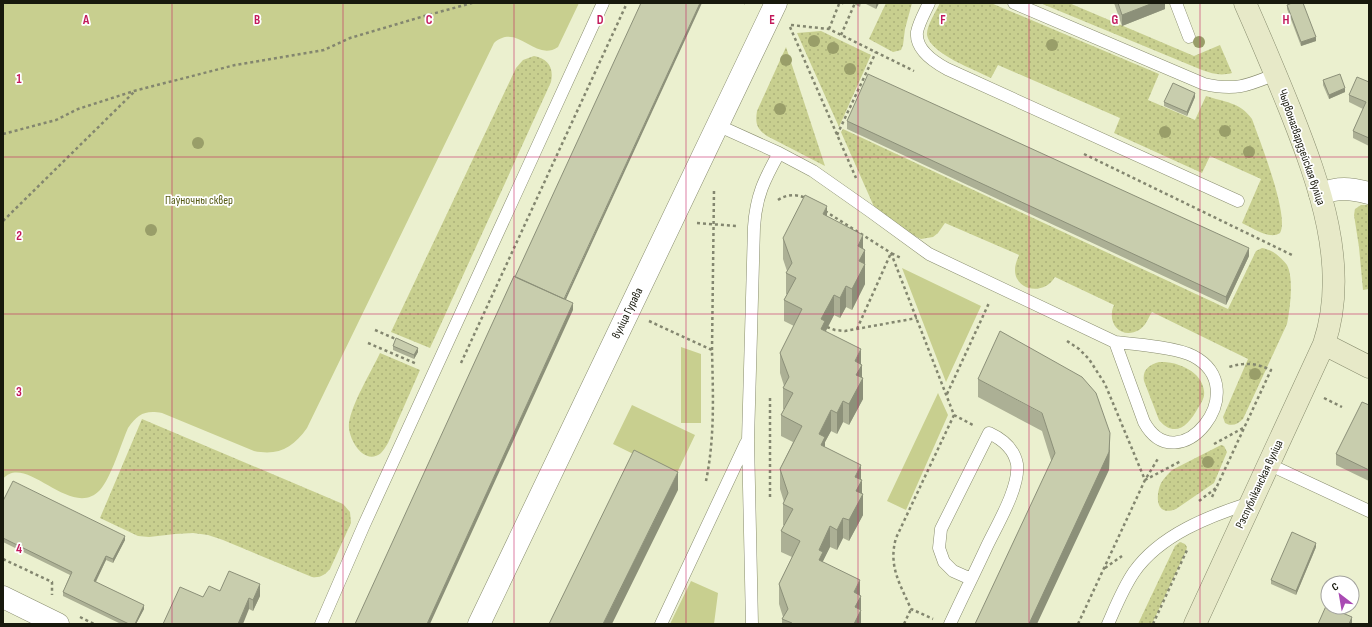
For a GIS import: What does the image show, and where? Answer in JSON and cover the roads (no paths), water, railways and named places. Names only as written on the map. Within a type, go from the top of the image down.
[{"type":"main road","name":"Чырвонагвардзейская вуліца","points":[[1245,3],[1276,74],[1308,156],[1320,194],[1329,232],[1333,281],[1329,330],[1324,344]]},
{"type":"main road","points":[[1324,344],[1369,367]]},
{"type":"main road","name":"Рэспубліканская вуліца","points":[[1195,624],[1324,344]]},
{"type":"street","name":"вуліца Гурава","points":[[479,624],[776,3]]},
{"type":"street","points":[[1320,194],[1340,188],[1350,188],[1369,193]]},
{"type":"street","points":[[3,597],[58,624]]},
{"type":"lane","points":[[320,624],[603,3]]},
{"type":"lane","points":[[929,3],[919,24],[917,34],[920,45],[926,54],[935,62],[947,69],[1238,201]]},
{"type":"lane","points":[[1014,3],[1204,84],[1232,88],[1249,85],[1276,74]]},
{"type":"lane","points":[[1176,3],[1189,37]]},
{"type":"lane","points":[[717,125],[779,154],[813,172],[929,254],[1115,342],[1187,353],[1201,361],[1211,373],[1217,387],[1217,395],[1216,404],[1209,419],[1200,431],[1187,440],[1180,442],[1168,442],[1156,437],[1147,428],[1140,414],[1115,342]]},
{"type":"lane","points":[[752,624],[748,440],[754,227],[757,201],[761,188],[779,154]]},
{"type":"lane","points":[[950,624],[1011,496],[1016,480],[1017,463],[1011,450],[1002,439],[989,433],[941,529],[939,548],[944,562],[952,571],[971,579]]},
{"type":"lane","points":[[661,624],[748,440]]},
{"type":"lane","points":[[1268,464],[1369,511]]},
{"type":"lane","points":[[1108,624],[1125,586],[1135,571],[1164,543],[1200,521],[1250,503]]},
{"type":"park label","name":"Паўночны сквер","points":[[199,200]]}]
